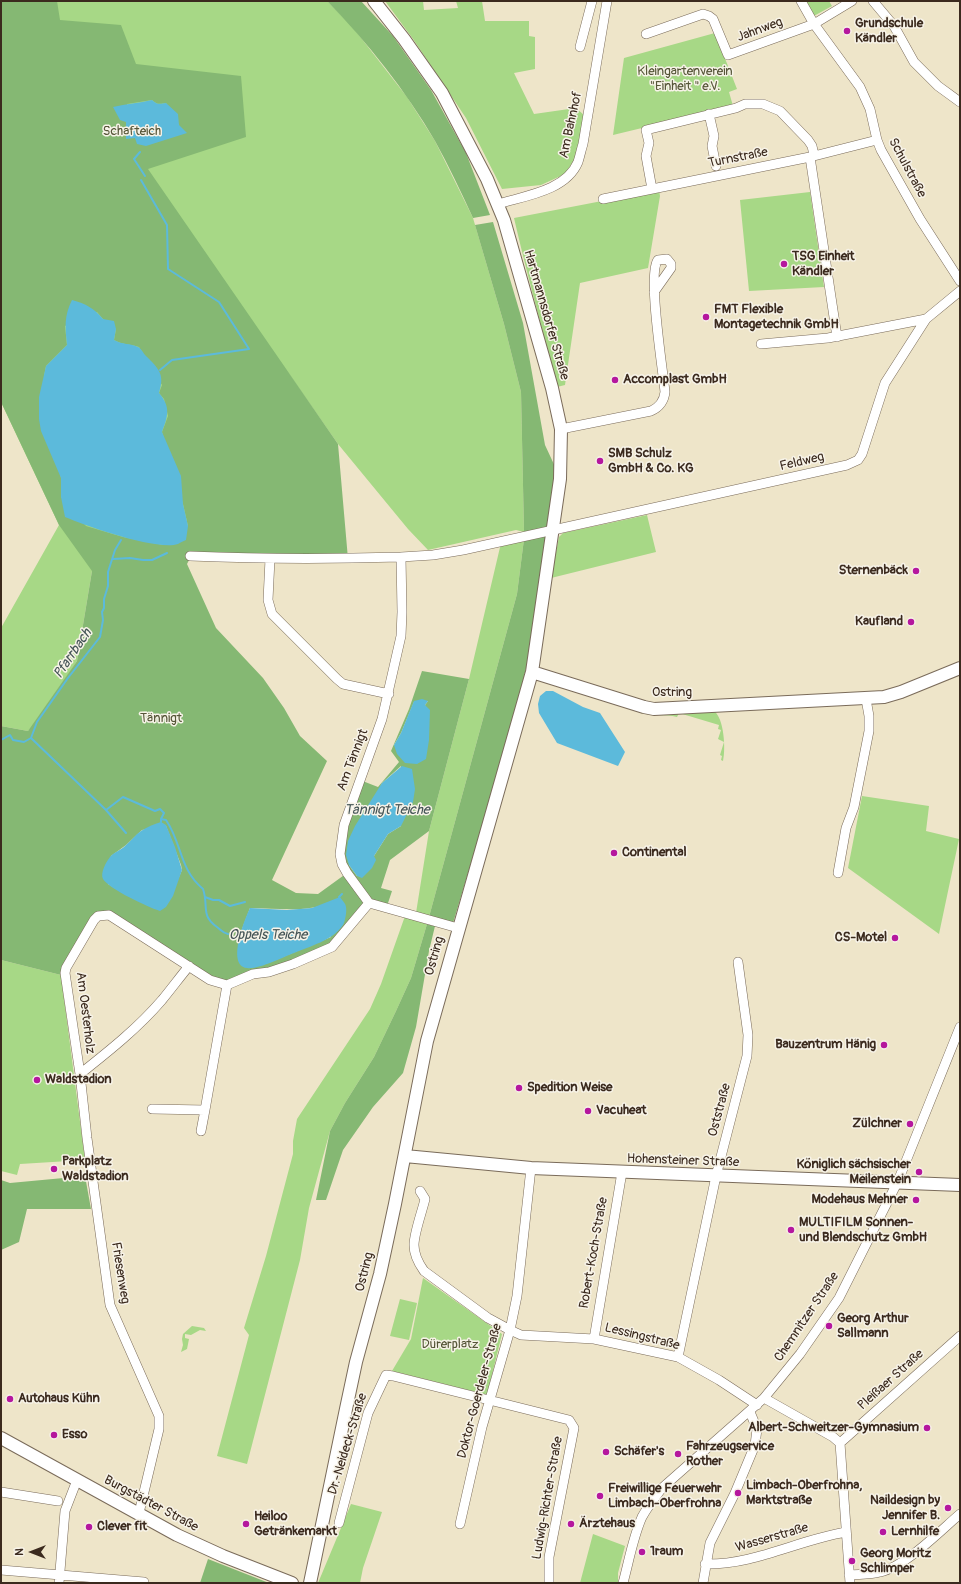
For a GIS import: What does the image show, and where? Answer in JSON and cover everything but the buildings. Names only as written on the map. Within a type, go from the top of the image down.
[{"type":"main road","name":"Hartmannsdorfer Straße","points":[[374,1],[404,39],[442,93],[466,137],[498,204],[517,262],[552,388],[561,429],[560,479],[532,672]]},
{"type":"main road","name":"Ostring","points":[[310,1583],[347,1403],[380,1274],[405,1156],[426,1041],[532,672],[654,709],[884,697],[960,668]]},
{"type":"main road","name":"Hohensteiner Straße","points":[[405,1156],[531,1168],[716,1176],[898,1181],[960,1185]]},
{"type":"main road","name":"Burgstädter Straße","points":[[1,1438],[177,1535],[223,1556],[287,1581]]},
{"type":"street","points":[[580,47],[592,1]]},
{"type":"street","name":"Am Bahnhof","points":[[498,204],[552,187],[569,175],[578,163],[583,144],[607,1]]},
{"type":"street","name":"Schulstraße","points":[[801,1],[814,24],[860,86],[870,109],[877,140],[920,219],[960,281]]},
{"type":"street","points":[[814,24],[852,1]]},
{"type":"street","points":[[874,1],[894,26],[914,62],[938,86],[960,102]]},
{"type":"street","name":"Jahnweg","points":[[646,34],[703,14],[713,19],[728,55],[814,24]]},
{"type":"street","points":[[652,189],[646,156],[649,143],[646,130],[750,104],[763,104],[780,111],[812,146],[812,156],[837,337]]},
{"type":"street","points":[[709,114],[714,136],[712,146],[716,166]]},
{"type":"street","name":"Turnstraße","points":[[603,199],[812,156],[877,140]]},
{"type":"street","name":"Feldweg","points":[[553,530],[847,465],[858,460],[865,446],[885,384],[926,319],[960,290]]},
{"type":"street","points":[[561,429],[651,411],[656,409],[662,403],[665,392],[654,292]]},
{"type":"street","points":[[761,344],[837,337],[926,319]]},
{"type":"street","points":[[190,556],[270,559],[338,559],[433,555],[553,530]]},
{"type":"street","name":"Am Tännigt","points":[[369,903],[342,864],[340,845],[348,811],[377,734],[389,694],[401,636],[401,556]]},
{"type":"street","points":[[270,559],[268,600],[272,614],[343,684],[389,694]]},
{"type":"street","points":[[838,873],[846,828],[854,807],[869,731],[869,716],[866,699]]},
{"type":"street","points":[[201,1131],[227,985],[253,974],[269,972],[293,964],[332,947],[369,903],[458,928]]},
{"type":"street","name":"Am Oesterholz","points":[[188,966],[162,1001],[132,1031],[80,1074],[64,973],[94,920],[98,916],[109,915],[210,980],[227,985]]},
{"type":"street","name":"Oststraße","points":[[678,1357],[716,1176],[747,1056],[748,1035],[738,962]]},
{"type":"street","name":"Chemnitzer Straße","points":[[623,1583],[635,1538],[642,1518],[649,1505],[662,1488],[764,1398],[800,1354],[839,1298],[898,1181],[960,1026]]},
{"type":"street","name":"Friesenweg","points":[[80,1074],[87,1138],[110,1305],[159,1416],[159,1429],[139,1513]]},
{"type":"street","points":[[152,1109],[205,1110]]},
{"type":"street","name":"Doktor-Goerdeler-Straße","points":[[460,1524],[482,1427],[510,1330],[517,1296],[531,1168]]},
{"type":"street","name":"Robert-Koch-Straße","points":[[594,1338],[622,1172]]},
{"type":"street","points":[[420,1191],[425,1199],[414,1245],[420,1266],[424,1272],[488,1318],[510,1330]]},
{"type":"street","name":"Lessingstraße","points":[[510,1330],[520,1335],[594,1338],[678,1357],[719,1380],[753,1409]]},
{"type":"street","name":"Pleißaer Straße","points":[[840,1443],[960,1336]]},
{"type":"street","name":"Dr.-Neideck-Straße","points":[[339,1523],[368,1413],[386,1375],[490,1400]]},
{"type":"street","points":[[764,1398],[840,1443],[849,1579],[891,1568],[915,1553],[960,1514]]},
{"type":"street","name":"Ludwig-Richter-Straße","points":[[490,1400],[568,1420],[574,1428],[549,1557],[549,1583]]},
{"type":"street","points":[[703,1583],[710,1543],[735,1493],[755,1445],[757,1429],[753,1409]]},
{"type":"street","points":[[60,1579],[64,1511],[77,1480]]},
{"type":"street","points":[[1,1492],[58,1501]]},
{"type":"street","name":"Wasserstraße","points":[[706,1564],[719,1565],[748,1560],[829,1535],[846,1532]]},
{"type":"street","points":[[1,1570],[60,1579],[144,1582]]},
{"type":"green space","name":"Tännigt","points":[[1,1],[57,1],[60,20],[121,25],[136,64],[241,76],[246,137],[148,169],[338,444],[348,559],[191,556],[187,564],[216,628],[263,678],[284,708],[300,736],[327,761],[272,880],[296,893],[318,894],[347,873],[340,854],[360,780],[378,787],[399,762],[391,751],[409,709],[422,671],[469,679],[429,831],[390,860],[381,888],[392,891],[387,906],[369,903],[332,947],[227,985],[103,915],[61,975],[1,960],[1,726],[28,731],[77,661],[92,571],[59,525],[1,402]],"holes":[[[152,100],[159,104],[166,103],[179,125],[126,138],[127,104]],[[97,312],[103,319],[116,329],[114,340],[120,343],[139,347],[162,385],[159,393],[164,399],[168,416],[162,432],[188,526],[163,545],[123,537],[86,526],[61,497],[61,478],[44,376],[46,366],[67,345],[65,326]],[[428,701],[425,705],[429,725],[429,740],[394,745],[401,733],[414,702]],[[401,766],[401,826],[388,834],[374,856],[357,876],[349,865],[382,783]],[[166,826],[181,865],[182,870],[179,877],[118,890],[108,884],[111,856],[126,845],[142,830]],[[321,906],[331,937],[268,963],[248,968],[238,952],[239,937],[250,908],[304,909]]]},
{"type":"green space","name":"Schafteich","points":[[50,1],[327,1],[351,25],[407,97],[435,141],[473,218],[504,324],[521,392],[524,532],[516,530],[428,550],[408,529],[338,444],[289,374],[199,551],[92,571],[77,661],[37,722],[28,731],[1,726],[1,628],[59,525],[1,402]]},
{"type":"green space","points":[[327,1],[361,1],[393,36],[431,90],[466,153],[490,215],[473,218],[440,150],[412,104],[372,51]]},
{"type":"green space","points":[[385,1],[423,1],[424,10],[458,8],[456,1],[482,1],[485,21],[529,21],[529,36],[535,37],[535,69],[514,73],[534,114],[576,108],[584,115],[576,157],[565,174],[541,185],[502,189],[466,118],[413,39]]},
{"type":"green space","points":[[803,1],[829,1],[832,6],[812,17]]},
{"type":"green space","name":"Kleingartenverein \"Einheit \" e.V.","points":[[715,33],[737,89],[729,92],[733,106],[613,135],[624,58]]},
{"type":"green space","points":[[659,190],[660,196],[648,268],[580,283],[565,385],[557,387],[514,218]]},
{"type":"green space","name":"TSG Einheit Kändler","points":[[810,192],[824,287],[749,291],[740,200]]},
{"type":"green space","points":[[493,222],[523,323],[545,445],[558,473],[548,527],[524,532],[521,392],[504,324],[475,225]]},
{"type":"green space","points":[[647,515],[656,552],[551,578],[559,537],[563,533]]},
{"type":"green space","points":[[546,536],[532,642],[515,716],[453,923],[429,917],[517,594],[524,539]]},
{"type":"green space","points":[[524,539],[517,594],[429,917],[416,913],[429,831],[469,679],[501,543]]},
{"type":"green space","points":[[641,711],[714,711],[720,720],[724,742],[718,739],[721,730],[718,729],[719,725],[679,713],[677,717],[641,713]]},
{"type":"green space","points":[[724,742],[723,761],[721,760],[722,756],[720,755]]},
{"type":"green space","points":[[862,796],[929,806],[926,831],[959,839],[939,934],[848,868]]},
{"type":"green space","points":[[405,916],[427,924],[411,978],[396,1011],[374,1057],[345,1103],[330,1131],[309,1208],[300,1260],[247,1464],[217,1456],[249,1335],[244,1328],[266,1256],[293,1154],[293,1141],[297,1119],[370,1009],[381,984]]},
{"type":"green space","points":[[427,924],[435,926],[429,951],[416,1027],[403,1073],[373,1107],[343,1150],[326,1200],[316,1200],[330,1131],[345,1103],[374,1057],[396,1011],[411,978]]},
{"type":"green space","name":"Waldstadion","points":[[1,960],[61,975],[85,1160],[20,1164],[17,1175],[1,1171]]},
{"type":"green space","points":[[85,1176],[91,1209],[27,1209],[19,1242],[1,1250],[1,1180],[10,1183]]},
{"type":"green space","name":"Dürerplatz","points":[[423,1278],[502,1334],[487,1395],[392,1371],[411,1339]]},
{"type":"green space","points":[[400,1299],[417,1303],[409,1340],[390,1336]]},
{"type":"green space","points":[[192,1326],[204,1328],[206,1331],[200,1330],[191,1335],[185,1334],[185,1338],[189,1339],[187,1349],[181,1352],[183,1345],[183,1334]]},
{"type":"green space","points":[[351,1504],[382,1512],[363,1568],[360,1583],[318,1583]]},
{"type":"green space","points":[[593,1534],[625,1546],[618,1573],[618,1583],[580,1583]]},
{"type":"green space","points":[[208,1559],[269,1583],[200,1583]]},
{"type":"water","points":[[152,100],[159,104],[166,103],[178,114],[179,125],[187,133],[146,146],[137,144],[135,138],[126,139],[126,122],[120,120],[113,107]]},
{"type":"water","points":[[72,300],[89,307],[103,319],[114,321],[116,329],[114,340],[141,349],[160,372],[161,386],[159,393],[167,407],[166,421],[162,432],[181,476],[183,504],[188,526],[186,540],[178,544],[154,544],[139,541],[104,531],[65,517],[61,497],[61,478],[41,431],[39,419],[39,397],[46,366],[67,345],[66,322]]},
{"type":"water","points":[[546,691],[553,691],[583,707],[600,713],[625,752],[618,766],[557,743],[539,713],[538,704],[540,696]]},
{"type":"water","name":"Tännigt Teiche","points":[[422,699],[428,701],[425,705],[430,710],[429,740],[426,759],[417,764],[405,763],[397,754],[394,745],[401,733],[414,701]]},
{"type":"water","name":"Tännigt Teiche","points":[[402,766],[412,769],[415,789],[413,802],[401,826],[388,834],[374,856],[376,860],[372,868],[362,878],[357,876],[349,865],[346,855],[348,841],[355,826],[382,783]]},
{"type":"water","points":[[161,822],[166,825],[182,870],[173,896],[166,907],[160,911],[138,902],[113,888],[103,879],[102,874],[108,859],[112,855],[141,831]]},
{"type":"water","name":"Oppels Teiche","points":[[340,897],[346,906],[346,916],[343,925],[333,935],[327,939],[264,965],[247,968],[241,965],[238,959],[237,951],[244,921],[250,908],[287,910],[312,908]]},
{"type":"waterway","points":[[140,152],[134,159],[145,176]]},
{"type":"waterway","points":[[141,180],[167,225],[168,269],[219,302],[249,349],[172,360],[160,370]]},
{"type":"waterway","name":"Pfarrbach","points":[[1,740],[10,735],[13,740],[24,742],[31,738],[37,722],[68,678],[100,637],[103,620],[102,612],[104,608],[104,599],[108,586],[108,572],[115,550],[121,540]]},
{"type":"waterway","points":[[113,559],[130,558],[152,560],[167,553]]},
{"type":"waterway","points":[[31,738],[106,810],[126,833]]},
{"type":"waterway","points":[[106,810],[123,797],[155,811],[160,809],[164,813],[161,822]]},
{"type":"waterway","points":[[161,819],[166,820],[189,873],[203,889],[208,918],[212,923],[228,934]]},
{"type":"waterway","points":[[339,897],[342,894]]},
{"type":"waterway","points":[[205,897],[213,900],[219,900],[230,906],[245,902]]},
{"type":"place","name":"Grundschule Kändler","points":[[847,31]]},
{"type":"place","name":"TSG Einheit Kändler","points":[[784,264]]},
{"type":"place","name":"FMT Flexible Montagetechnik GmbH","points":[[706,317]]},
{"type":"place","name":"Accomplast GmbH","points":[[615,380]]},
{"type":"place","name":"SMB Schulz GmbH & Co. KG","points":[[600,461]]},
{"type":"place","name":"Sternenbäck","points":[[916,571]]},
{"type":"place","name":"Kaufland","points":[[911,622]]},
{"type":"place","name":"Continental","points":[[614,853]]},
{"type":"place","name":"CS-Motel","points":[[895,938]]},
{"type":"place","name":"Bauzentrum Hänig","points":[[884,1045]]},
{"type":"place","name":"Waldstadion","points":[[37,1080]]},
{"type":"place","name":"Spedition Weise","points":[[519,1088]]},
{"type":"place","name":"Vacuheat","points":[[588,1111]]},
{"type":"place","name":"Zülchner","points":[[910,1124]]},
{"type":"place","name":"Parkplatz Waldstadion","points":[[54,1169]]},
{"type":"place","name":"Königlich sächsischer Meilenstein","points":[[919,1172]]},
{"type":"place","name":"Modehaus Mehner","points":[[916,1200]]},
{"type":"place","name":"MULTIFILM Sonnen- und Blendschutz GmbH","points":[[791,1230]]},
{"type":"place","name":"Georg Arthur Sallmann","points":[[829,1326]]},
{"type":"place","name":"Autohaus Kühn","points":[[10,1399]]},
{"type":"place","name":"Albert-Schweitzer-Gymnasium","points":[[927,1428]]},
{"type":"place","name":"Esso","points":[[54,1435]]},
{"type":"place","name":"Schäfer's","points":[[606,1452]]},
{"type":"place","name":"Fahrzeugservice Rother","points":[[678,1454]]},
{"type":"place","name":"Limbach-Oberfrohna, Marktstraße","points":[[738,1493]]},
{"type":"place","name":"Freiwillige Feuerwehr Limbach-Oberfrohna","points":[[600,1496]]},
{"type":"place","name":"Naildesign by Jennifer B.","points":[[948,1508]]},
{"type":"place","name":"Heiloo Getränkemarkt","points":[[246,1524]]},
{"type":"place","name":"Ärztehaus","points":[[571,1524]]},
{"type":"place","name":"Clever fit","points":[[89,1527]]},
{"type":"place","name":"Lernhilfe","points":[[883,1532]]},
{"type":"place","name":"1raum","points":[[642,1552]]},
{"type":"place","name":"Georg Moritz Schlimper","points":[[852,1561]]}]
